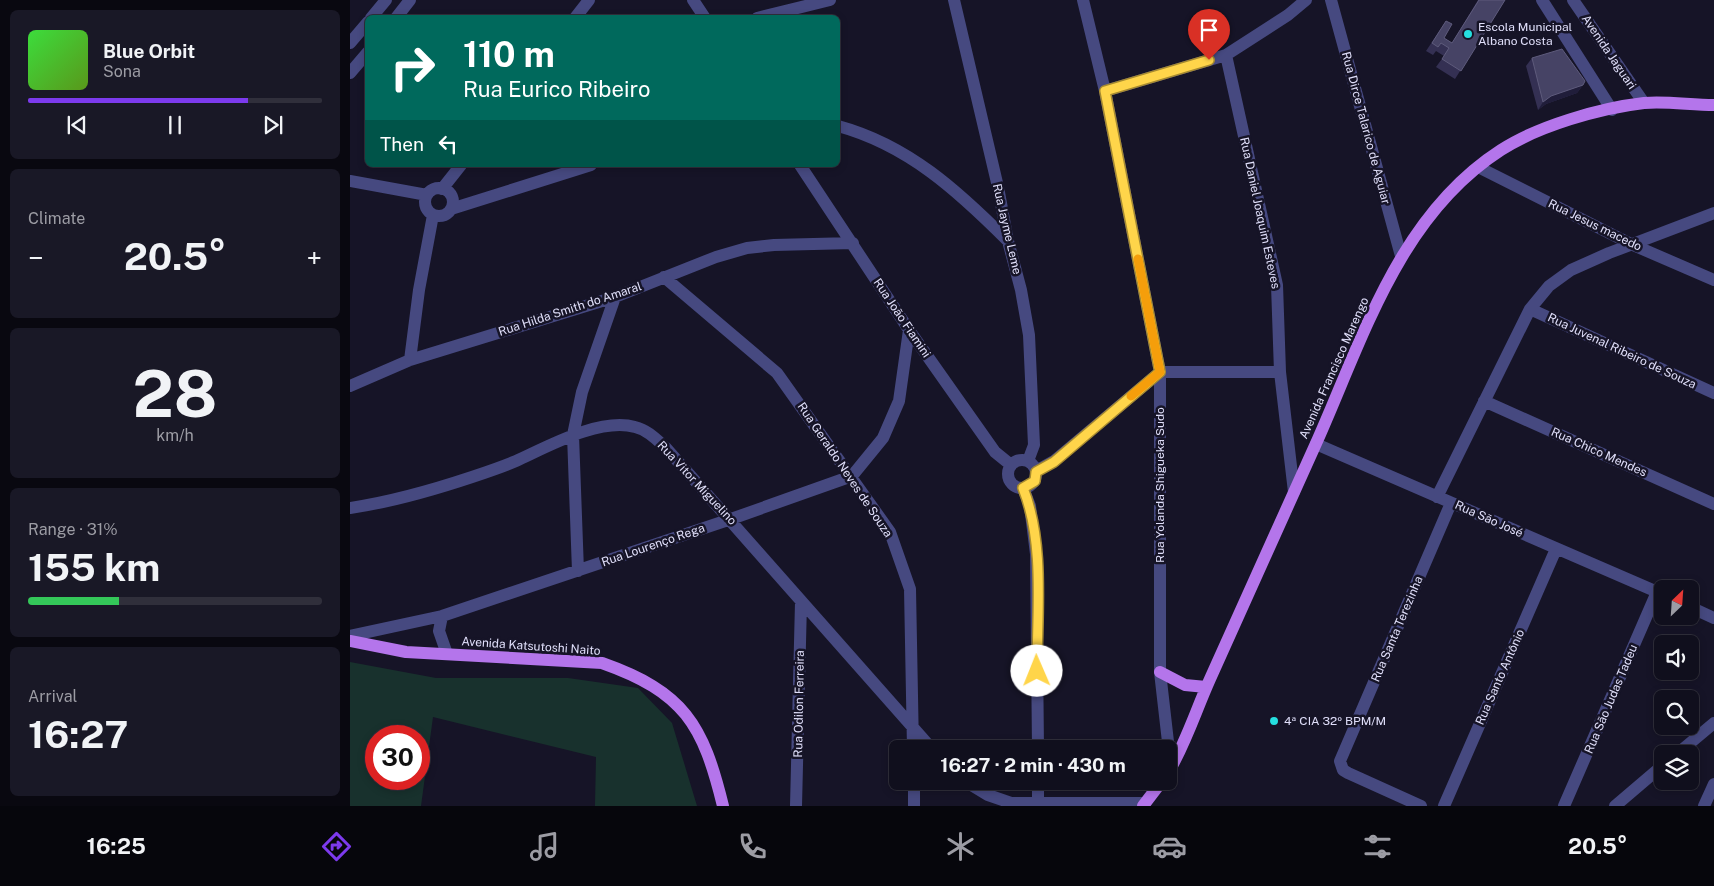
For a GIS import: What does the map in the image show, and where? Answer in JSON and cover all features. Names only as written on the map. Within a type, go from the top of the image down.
[{"type":"main road","name":"Avenida Francisco Marengo","points":[[1177,753],[1316,444],[1366,323],[1401,256],[1432,213],[1478,167],[1503,149],[1542,130],[1576,119],[1644,103],[1714,105]]},
{"type":"main road","name":"Avenida Katsutoshi Naito","points":[[350,641],[406,652],[602,663],[631,673],[655,686],[682,709],[700,736],[714,769],[723,806]]},
{"type":"main road","points":[[1160,672],[1185,685],[1206,687]]},
{"type":"main road","points":[[1144,804],[1155,790]]},
{"type":"street","points":[[374,15],[386,0]]},
{"type":"street","points":[[398,15],[409,0]]},
{"type":"street","points":[[577,15],[589,0]]},
{"type":"street","points":[[693,0],[703,15]]},
{"type":"street","points":[[769,15],[830,0]]},
{"type":"street","name":"Rua Jayme Leme","points":[[954,0],[998,187],[1029,335],[1034,445],[1028,461]]},
{"type":"street","name":"Rua Yolanda Shigueka Sudo","points":[[1083,0],[1105,91],[1160,372],[1160,672],[1166,740]]},
{"type":"street","points":[[1105,91],[1226,55],[1288,15],[1306,0]]},
{"type":"street","name":"Rua Dirce Talarico de Aguiar","points":[[1332,0],[1401,256]]},
{"type":"street","points":[[1542,0],[1612,110]]},
{"type":"street","name":"Avenida Jaguari","points":[[1573,0],[1644,103]]},
{"type":"street","points":[[350,43],[365,26]]},
{"type":"street","name":"Rua Daniel Joaquim Esteves","points":[[1226,55],[1276,285],[1280,372],[1294,492]]},
{"type":"street","points":[[350,73],[365,56]]},
{"type":"street","points":[[840,126],[862,132],[893,146],[935,173],[969,202],[1008,242]]},
{"type":"street","points":[[442,189],[459,167]]},
{"type":"street","points":[[427,194],[425,205],[433,215],[442,216],[451,209],[585,167]]},
{"type":"street","name":"Rua João Fiamini","points":[[801,167],[909,330],[995,452],[1011,465]]},
{"type":"street","name":"Rua Jesus macedo","points":[[1478,167],[1633,245],[1714,280]]},
{"type":"street","points":[[350,182],[427,194],[435,189],[442,189],[452,196],[451,209]]},
{"type":"street","points":[[1437,497],[1530,309],[1549,286],[1571,270],[1714,213]]},
{"type":"street","points":[[410,360],[419,290],[433,215]]},
{"type":"street","name":"Rua Hilda Smith do Amaral","points":[[350,386],[410,360],[615,297],[716,257],[747,248],[774,245],[852,243]]},
{"type":"street","name":"Rua Geraldo Neves de Souza","points":[[664,277],[777,373],[890,532],[910,589],[913,740]]},
{"type":"street","points":[[578,571],[573,436],[582,392],[615,297]]},
{"type":"street","name":"Rua Juvenal Ribeiro de Souza","points":[[1530,309],[1714,393]]},
{"type":"street","points":[[852,476],[883,438],[899,401],[909,330]]},
{"type":"street","points":[[1036,472],[1054,462],[1160,372],[1280,372]]},
{"type":"street","name":"Rua Chico Mendes","points":[[1484,401],[1714,504]]},
{"type":"street","name":"Rua Vitor Miguelino","points":[[350,508],[428,491],[472,477],[513,462],[573,436],[607,426],[636,427],[653,435],[731,519],[801,602],[924,740]]},
{"type":"street","name":"Rua São José","points":[[1316,444],[1654,590]]},
{"type":"street","points":[[1023,488],[1035,481],[1036,472],[1028,461],[1019,460],[1011,465],[1008,474],[1011,482],[1023,488],[1030,506],[1036,554],[1038,740]]},
{"type":"street","name":"Rua Lourenço Rega","points":[[350,636],[442,616],[731,519],[852,476]]},
{"type":"street","name":"Rua Santa Terezinha","points":[[1421,806],[1348,773],[1341,766],[1342,755],[1451,503]]},
{"type":"street","name":"Rua Santo Antônio","points":[[1444,806],[1556,549]]},
{"type":"street","name":"Rua Odilon Ferreira","points":[[796,806],[801,602]]},
{"type":"street","name":"Rua São Judas Tadeu","points":[[1564,806],[1654,606]]},
{"type":"street","points":[[1699,611],[1714,618]]},
{"type":"street","points":[[442,616],[439,631],[447,654]]},
{"type":"street","points":[[1688,745],[1714,723]]},
{"type":"street","points":[[1616,806],[1654,773]]},
{"type":"street","points":[[1704,806],[1714,784]]},
{"type":"street","points":[[914,790],[914,806]]},
{"type":"street","points":[[980,790],[1011,803],[1038,805],[1144,804]]},
{"type":"street","points":[[1038,790],[1038,805]]},
{"type":"green space","points":[[350,662],[436,678],[568,678],[638,688],[672,723],[697,806],[595,806],[596,757],[433,717],[430,739],[430,725],[365,725],[365,790],[423,790],[421,806],[350,806]]},
{"type":"building","points":[[1479,0],[1505,0],[1461,71],[1442,59],[1449,48],[1441,43],[1438,47],[1432,43],[1446,21],[1452,24],[1444,38],[1452,43]]},
{"type":"building","points":[[1562,49],[1585,81],[1583,85],[1551,96],[1543,102],[1532,58]]},
{"type":"slow traffic","points":[[1131,396],[1160,372],[1138,259]]},
{"type":"place","name":"Escola Municipal Albano Costa","points":[[1468,34]]},
{"type":"place","name":"4ª CIA 32º BPM/M","points":[[1274,721]]},
{"type":"route","points":[[1037,671],[1034,525],[1030,506],[1023,488],[1028,487],[1035,481],[1036,472],[1054,462],[1160,372],[1105,91],[1209,60]]}]
